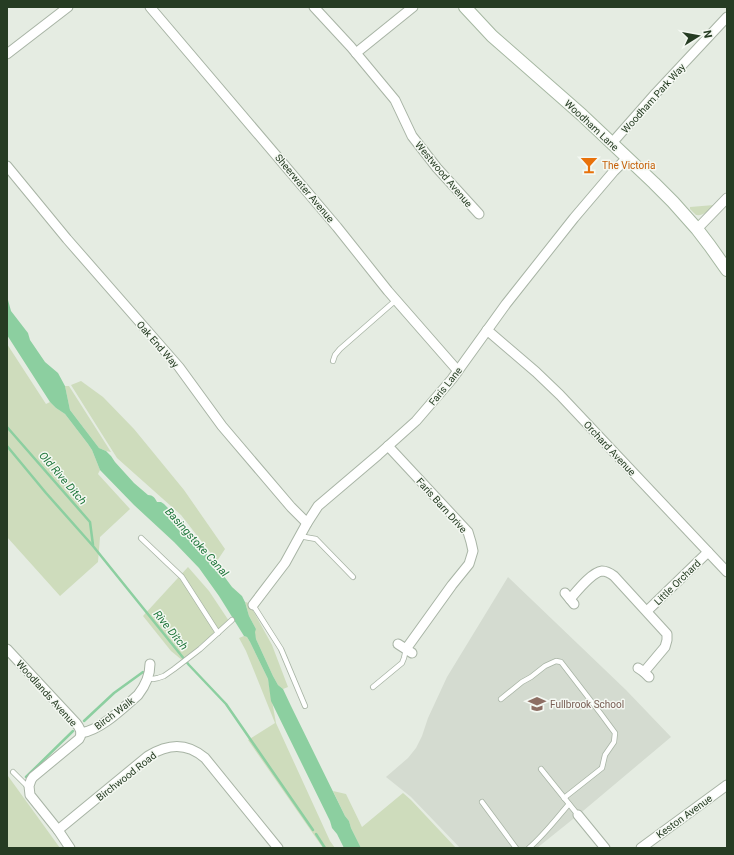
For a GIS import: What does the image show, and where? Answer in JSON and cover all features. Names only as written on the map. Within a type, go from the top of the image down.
[{"type":"main road","name":"Woodham Lane","points":[[465,7],[492,36],[582,115],[673,202],[710,246],[727,270]]},
{"type":"street","points":[[7,54],[68,7]]},
{"type":"street","name":"Sheerwater Avenue","points":[[150,7],[337,227],[396,300],[458,371]]},
{"type":"street","name":"Westwood Avenue","points":[[314,7],[356,53],[395,100],[412,136],[437,168],[479,214]]},
{"type":"street","points":[[356,53],[413,7]]},
{"type":"street","name":"Woodham Park Way","points":[[612,143],[727,17]]},
{"type":"street","name":"Faris Lane","points":[[253,604],[284,563],[318,506],[416,421],[452,379],[506,304],[574,218],[628,158]]},
{"type":"street","name":"Oak End Way","points":[[7,166],[67,239],[179,367],[222,426],[291,507],[307,523]]},
{"type":"street","points":[[697,230],[727,198]]},
{"type":"street","name":"Orchard Avenue","points":[[488,330],[560,395],[727,572]]},
{"type":"street","name":"Faris Barn Drive","points":[[388,446],[468,532],[472,552],[469,564],[406,649]]},
{"type":"street","name":"Little Orchard","points":[[647,611],[708,552]]},
{"type":"street","name":"Little Orchard","points":[[570,599],[596,573],[602,571],[608,572],[614,576],[667,634],[665,647],[644,672]]},
{"type":"street","name":"Woodlands Avenue","points":[[7,649],[76,723],[81,733],[78,739],[33,777],[29,788]]},
{"type":"street","name":"Birch Walk","points":[[81,733],[94,729],[127,704],[141,691],[148,678],[150,664]]},
{"type":"street","name":"Birchwood Road","points":[[58,830],[148,756],[163,748],[178,746],[198,752],[205,758],[278,848]]},
{"type":"street","name":"Keston Avenue","points":[[641,848],[727,785]]},
{"type":"street","points":[[29,788],[29,792],[32,797],[70,848]]},
{"type":"street","points":[[578,815],[605,848]]},
{"type":"lane","points":[[333,361],[335,355],[340,349],[396,300]]},
{"type":"lane","points":[[299,536],[316,539],[353,577]]},
{"type":"lane","points":[[141,538],[182,577],[218,633]]},
{"type":"lane","points":[[253,604],[281,649],[305,706]]},
{"type":"lane","points":[[148,678],[153,679],[164,676],[200,649],[232,620]]},
{"type":"lane","points":[[373,687],[402,663],[406,649]]},
{"type":"lane","points":[[501,699],[545,666],[556,661],[561,662],[615,733],[614,742],[605,755],[602,768],[564,798]]},
{"type":"lane","points":[[541,769],[578,815]]},
{"type":"lane","points":[[13,772],[29,788]]},
{"type":"lane","points":[[482,802],[516,848]]},
{"type":"lane","points":[[529,848],[569,804]]},
{"type":"shaded area","points":[[714,205],[706,213],[701,215],[696,215],[690,209],[690,207]]},
{"type":"shaded area","points":[[7,344],[46,404],[50,402],[65,414],[88,444],[100,470],[98,474],[130,509],[100,537],[98,562],[60,596],[7,537]]},
{"type":"shaded area","points":[[81,381],[103,397],[134,429],[184,490],[225,549],[217,561],[181,515],[117,458],[71,385]]},
{"type":"shaded area","points":[[65,386],[69,386],[111,452],[99,448],[70,410]]},
{"type":"shaded area","points":[[188,567],[209,591],[229,621],[182,660],[171,651],[143,616]]},
{"type":"shaded area","name":"Fullbrook School","points":[[508,577],[626,690],[671,737],[537,848],[460,848],[411,797],[386,777],[408,758],[416,748],[447,677]]},
{"type":"shaded area","points":[[245,602],[249,603],[272,645],[288,687],[283,689],[278,685],[273,676],[256,639],[254,632],[256,629],[249,616]]},
{"type":"shaded area","points":[[244,636],[247,637],[250,642],[268,679],[276,723],[330,841],[335,848],[323,848],[248,740],[275,723],[246,651],[239,638]]},
{"type":"shaded area","points":[[8,776],[60,848],[7,848]]},
{"type":"shaded area","points":[[333,791],[346,794],[362,827],[403,793],[456,848],[361,848]]},
{"type":"water","name":"Basingstoke Canal","points":[[7,298],[11,311],[28,333],[30,340],[45,362],[58,373],[65,386],[70,410],[99,448],[106,451],[111,456],[134,483],[148,495],[154,497],[157,502],[164,504],[177,517],[232,587],[242,596],[249,616],[256,629],[256,639],[273,676],[278,685],[283,689],[361,848],[344,848],[337,834],[332,828],[330,821],[271,701],[268,679],[250,642],[247,637],[244,636],[219,596],[199,568],[100,470],[88,444],[65,414],[50,402],[7,335]]},
{"type":"waterway","name":"Old Rive Ditch","points":[[7,427],[90,522],[93,545]]},
{"type":"waterway","name":"Rive Ditch","points":[[7,446],[93,546],[189,665],[226,704],[313,830]]},
{"type":"waterway","points":[[84,721],[114,693],[143,672]]},
{"type":"waterway","points":[[26,777],[73,731]]},
{"type":"waterway","name":"Rive Ditch","points":[[316,834],[325,848]]},
{"type":"place","name":"The Victoria","points":[[589,165]]},
{"type":"place","name":"Fullbrook School","points":[[537,704]]}]
